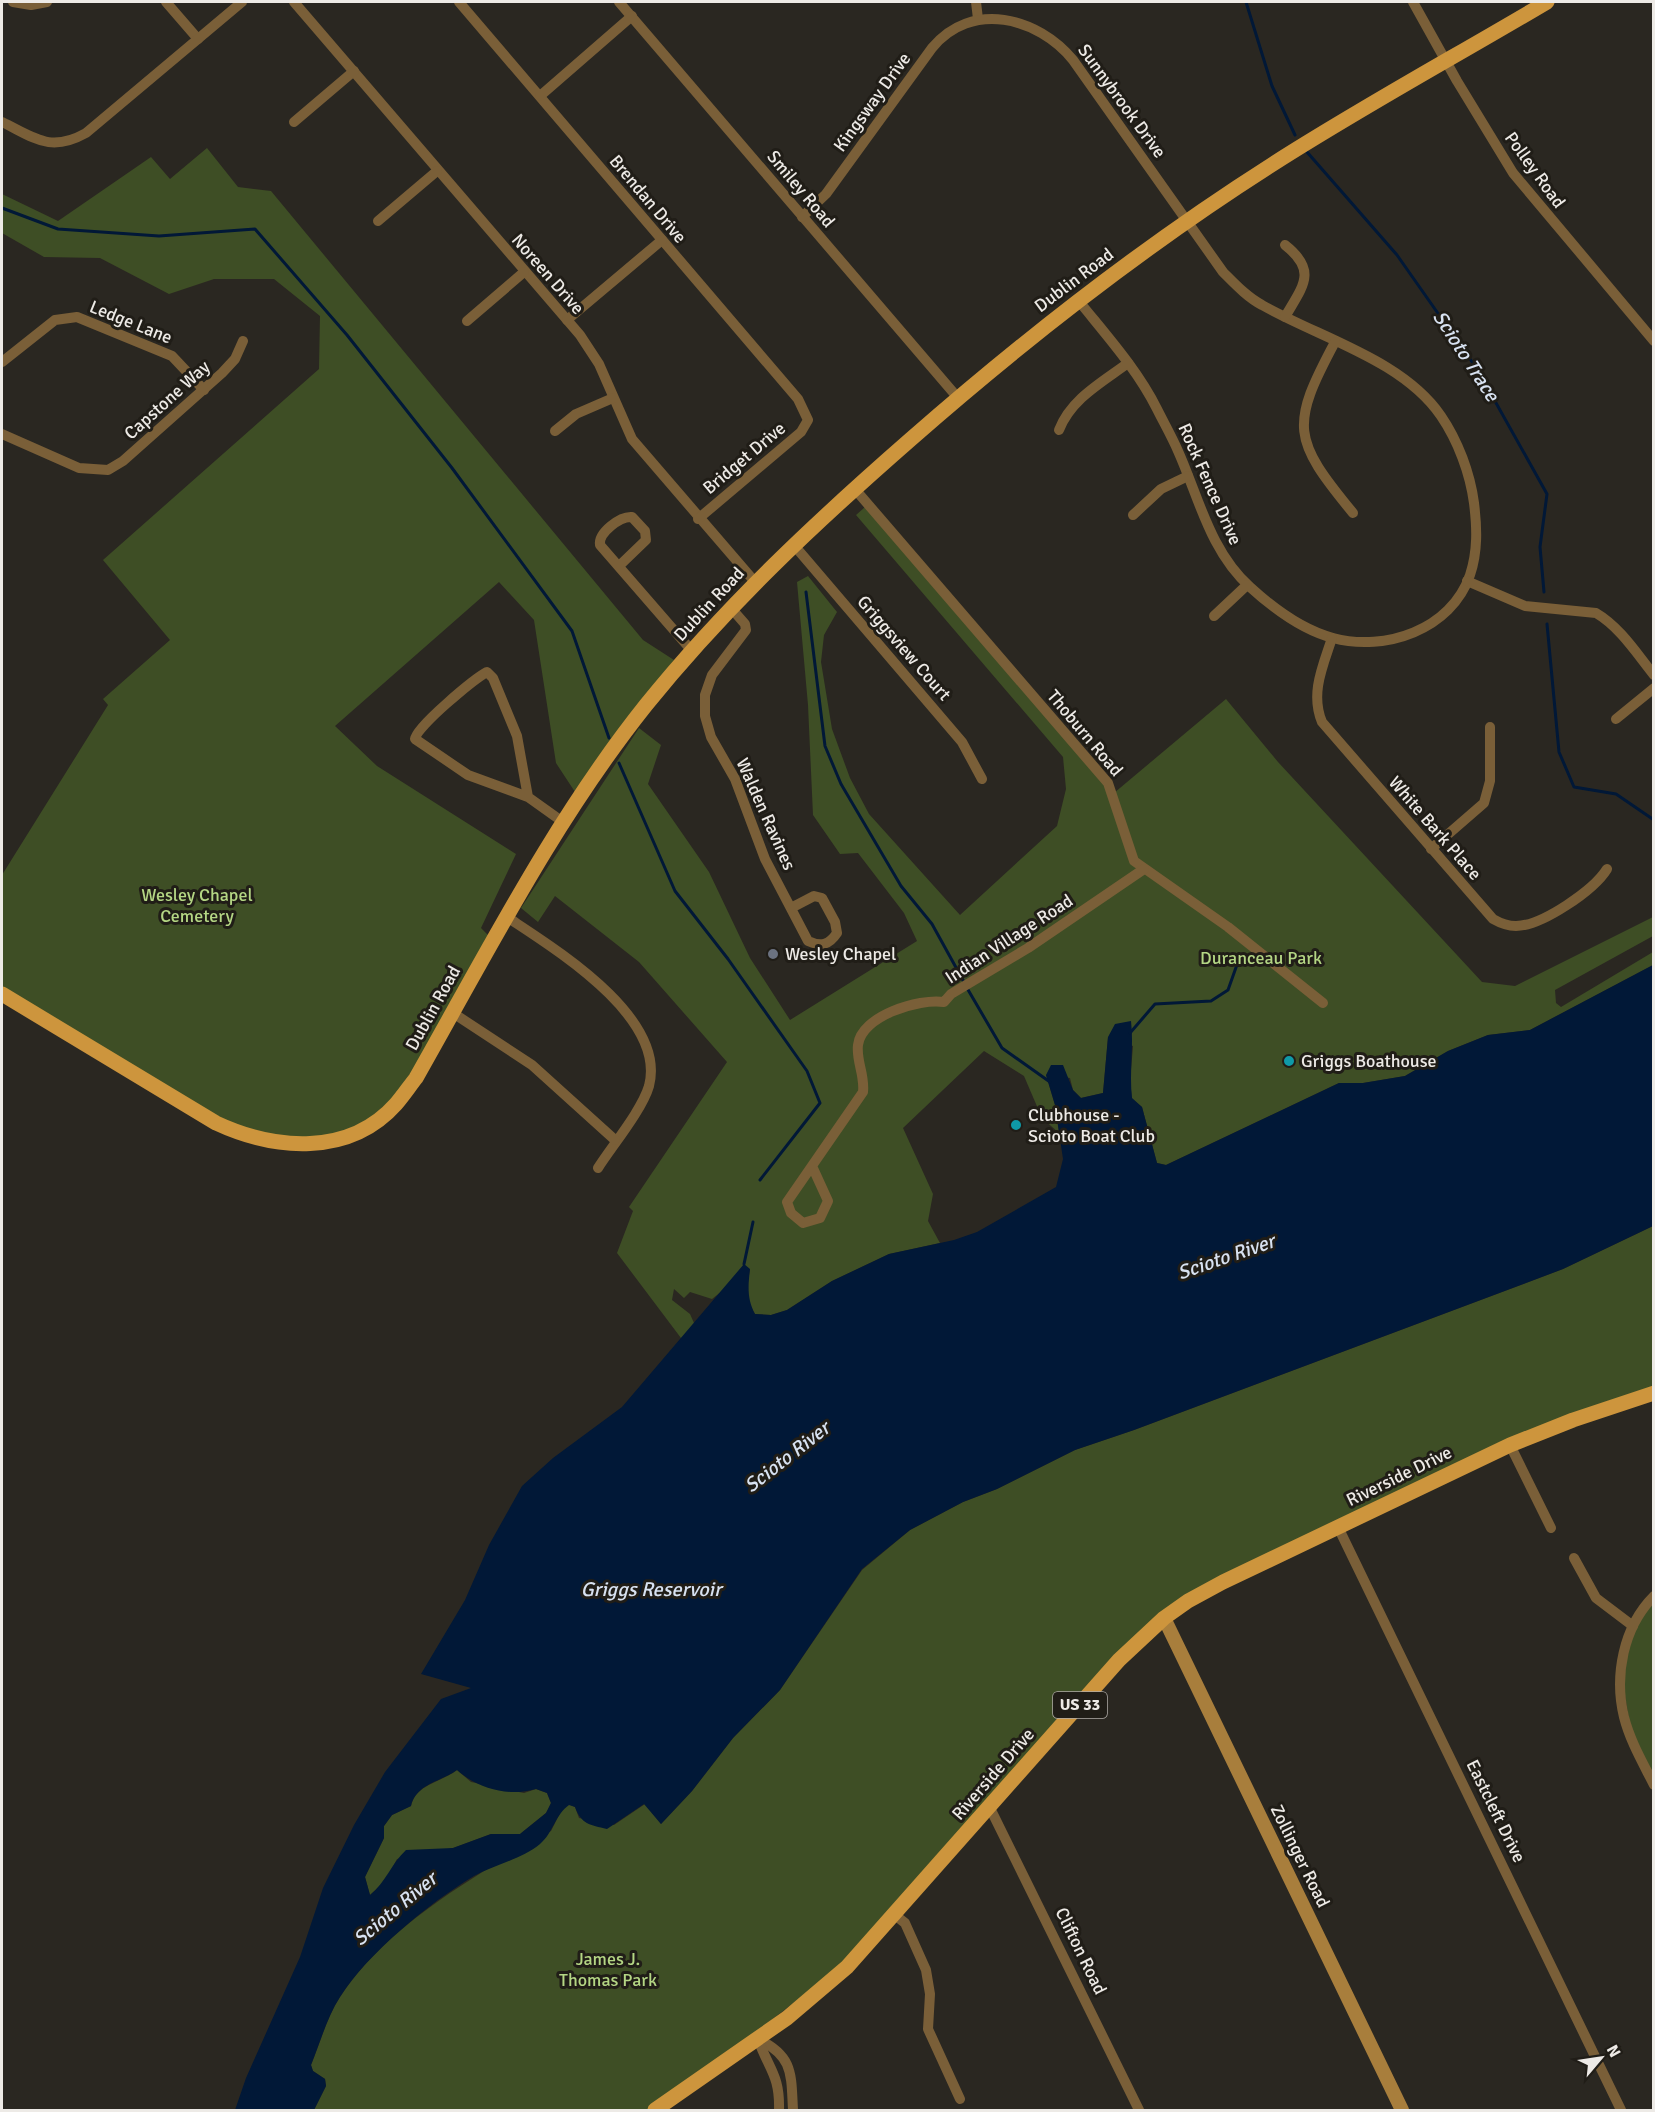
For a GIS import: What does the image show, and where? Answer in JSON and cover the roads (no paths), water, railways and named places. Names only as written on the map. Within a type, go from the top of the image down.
[{"type":"main road","name":"Dublin Road","points":[[2,994],[216,1124],[251,1138],[285,1145],[325,1143],[352,1134],[381,1118],[396,1105],[416,1078],[563,822],[645,707],[731,608],[793,544],[958,398],[1078,300],[1187,221],[1274,163],[1547,2]]},
{"type":"main road","name":"Riverside Drive","points":[[655,2110],[758,2039],[823,1988],[867,1946],[1119,1660],[1164,1618],[1197,1596],[1510,1445],[1573,1420],[1653,1393]]},
{"type":"main road","name":"Zollinger Road","points":[[1164,1618],[1402,2110]]},
{"type":"street","points":[[13,2],[32,5],[47,2]]},
{"type":"street","points":[[166,2],[198,39]]},
{"type":"street","points":[[2,122],[40,141],[69,143],[86,133],[242,2]]},
{"type":"street","name":"Noreen Drive","points":[[294,2],[567,320],[599,364],[632,439],[698,519],[755,582]]},
{"type":"street","name":"Brendan Drive","points":[[459,2],[798,399],[808,420]]},
{"type":"street","name":"Smiley Road","points":[[619,2],[958,398]]},
{"type":"street","points":[[976,2],[978,19]]},
{"type":"street","name":"Polley Road","points":[[1413,2],[1513,173],[1653,341]]},
{"type":"street","points":[[540,96],[632,16]]},
{"type":"street","name":"Kingsway Drive","points":[[802,217],[826,194],[939,40],[956,27],[978,19]]},
{"type":"street","name":"Sunnybrook Drive","points":[[978,19],[1006,19],[1021,22],[1062,45],[1187,221]]},
{"type":"street","points":[[294,122],[354,71]]},
{"type":"street","points":[[378,221],[437,171]]},
{"type":"street","points":[[1187,221],[1223,272],[1242,291],[1263,306],[1374,360],[1412,384],[1441,416],[1466,468],[1477,526],[1476,551],[1467,581],[1525,606],[1596,613],[1606,619],[1625,639],[1653,675]]},
{"type":"street","points":[[567,320],[662,240]]},
{"type":"street","points":[[1285,245],[1299,256],[1305,268],[1304,281],[1286,317]]},
{"type":"street","points":[[467,321],[524,272]]},
{"type":"street","name":"Rock Fence Drive","points":[[1078,300],[1128,363],[1155,405],[1217,545],[1247,585],[1285,615],[1332,638],[1361,643],[1389,642],[1416,632],[1441,616],[1457,598],[1467,581]]},
{"type":"street","name":"Ledge Lane","points":[[2,362],[45,326],[67,317],[87,320],[165,352],[180,363],[204,390]]},
{"type":"street","name":"Capstone Way","points":[[2,434],[80,468],[101,471],[123,461],[204,390],[235,359],[243,341]]},
{"type":"street","points":[[1335,342],[1310,391],[1302,424],[1304,437],[1323,477],[1353,513]]},
{"type":"street","points":[[1059,430],[1065,413],[1078,400],[1128,363]]},
{"type":"street","points":[[555,431],[576,414],[614,398]]},
{"type":"street","name":"Bridget Drive","points":[[698,519],[801,432],[808,420]]},
{"type":"street","points":[[1133,515],[1161,489],[1188,476]]},
{"type":"street","name":"Thoburn Road","points":[[854,488],[1108,783],[1129,852],[1134,861],[1228,927],[1323,1004]]},
{"type":"street","points":[[619,566],[646,540],[645,531],[632,518],[623,518],[599,541],[619,566],[692,651]]},
{"type":"street","name":"Griggsview Court","points":[[793,544],[962,742],[982,779]]},
{"type":"street","points":[[1214,616],[1247,585]]},
{"type":"street","name":"Walden Ravines","points":[[731,608],[745,624],[746,630],[712,675],[705,695],[705,716],[711,737],[735,779],[765,859],[808,941],[817,945],[826,944],[837,933],[835,921],[822,898],[814,896],[791,908]]},
{"type":"street","name":"White Bark Place","points":[[1332,638],[1316,690],[1316,706],[1322,722],[1493,919],[1516,926],[1537,920],[1582,896],[1607,869]]},
{"type":"street","points":[[528,797],[517,736],[490,674],[483,674],[449,702],[415,736],[417,741],[468,775],[528,797],[563,822]]},
{"type":"street","points":[[1616,719],[1653,688]]},
{"type":"street","points":[[1431,849],[1484,803],[1490,780],[1490,727]]},
{"type":"street","name":"Indian Village Road","points":[[812,1166],[828,1202],[820,1218],[803,1224],[790,1213],[787,1202],[812,1166],[864,1092],[863,1072],[857,1052],[863,1032],[872,1023],[896,1010],[923,1001],[944,1002],[951,994],[997,968],[1144,869]]},
{"type":"street","points":[[507,917],[601,984],[649,1048],[650,1073],[645,1095],[598,1168]]},
{"type":"street","points":[[453,1013],[532,1065],[615,1140]]},
{"type":"street","points":[[1510,1445],[1551,1528]]},
{"type":"street","name":"Eastcleft Drive","points":[[1338,1527],[1621,2110]]},
{"type":"street","points":[[1575,1558],[1596,1598],[1633,1626]]},
{"type":"street","points":[[1653,1596],[1633,1626],[1620,1667],[1620,1691],[1624,1718],[1653,1785]]},
{"type":"street","name":"Clifton Road","points":[[990,1808],[1139,2110]]},
{"type":"street","points":[[895,1915],[904,1923],[926,1970],[930,1994],[928,2029],[960,2099]]},
{"type":"street","points":[[758,2039],[776,2076],[779,2110]]},
{"type":"street","points":[[758,2039],[778,2048],[791,2075],[793,2110]]},
{"type":"water","name":"Griggs Reservoir","points":[[1653,965],[1653,1226],[1563,1269],[1075,1450],[997,1489],[963,1502],[910,1530],[862,1569],[780,1690],[733,1738],[692,1791],[661,1824],[644,1804],[607,1829],[587,1823],[580,1817],[575,1807],[569,1805],[560,1814],[540,1844],[525,1854],[482,1872],[456,1887],[401,1930],[366,1963],[340,1997],[331,2013],[311,2065],[313,2071],[325,2079],[326,2086],[314,2110],[235,2110],[246,2078],[300,1957],[323,1888],[354,1825],[385,1772],[441,1699],[471,1688],[421,1674],[465,1600],[489,1545],[522,1486],[553,1458],[622,1407],[744,1264],[750,1269],[749,1292],[755,1314],[771,1315],[787,1310],[832,1281],[889,1254],[954,1240],[977,1232],[1056,1187],[1063,1159],[1055,1105],[1046,1075],[1051,1065],[1063,1065],[1073,1090],[1081,1098],[1103,1093],[1108,1037],[1115,1024],[1131,1021],[1132,1098],[1142,1107],[1157,1163],[1166,1165],[1339,1083],[1363,1083],[1405,1076],[1448,1051],[1488,1035],[1530,1030]],"holes":[[[457,1770],[465,1777],[494,1790],[505,1792],[536,1789],[547,1793],[551,1803],[546,1813],[520,1834],[491,1834],[453,1848],[406,1850],[370,1895],[365,1877],[384,1838],[384,1826],[392,1815],[411,1806],[418,1793],[430,1784]]]},
{"type":"waterway","name":"Scioto Trace","points":[[1246,2],[1272,86],[1295,135]]},
{"type":"waterway","name":"Scioto Trace","points":[[1307,152],[1397,255],[1477,369],[1547,494],[1540,547],[1544,592]]},
{"type":"waterway","points":[[2,208],[58,229],[159,236],[255,229],[347,335],[452,468],[572,631],[609,738]]},
{"type":"waterway","points":[[806,592],[825,746],[841,784],[901,886],[932,924],[964,982]]},
{"type":"waterway","name":"Scioto Trace","points":[[1547,624],[1559,752],[1574,787],[1616,794],[1654,820]]},
{"type":"waterway","points":[[619,763],[675,891],[728,959],[807,1071],[820,1103],[760,1180]]},
{"type":"waterway","points":[[1130,1033],[1155,1004],[1211,1001],[1228,990],[1239,959]]},
{"type":"waterway","points":[[967,988],[1002,1048],[1050,1082]]},
{"type":"waterway","points":[[744,1264],[753,1222]]},
{"type":"place","name":"Wesley Chapel","points":[[773,954]]},
{"type":"place","name":"Griggs Boathouse","points":[[1289,1061]]},
{"type":"place","name":"Clubhouse - Scioto Boat Club","points":[[1016,1125]]},
{"type":"park label","name":"Wesley Chapel Cemetery","points":[[197,905]]},
{"type":"park label","name":"Duranceau Park","points":[[1261,958]]},
{"type":"park label","name":"James J. Thomas Park","points":[[608,1969]]},
{"type":"water label","name":"Scioto River","points":[[1226,1257]]},
{"type":"water label","name":"Scioto River","points":[[787,1457]]},
{"type":"water label","name":"Scioto River","points":[[395,1909]]}]
